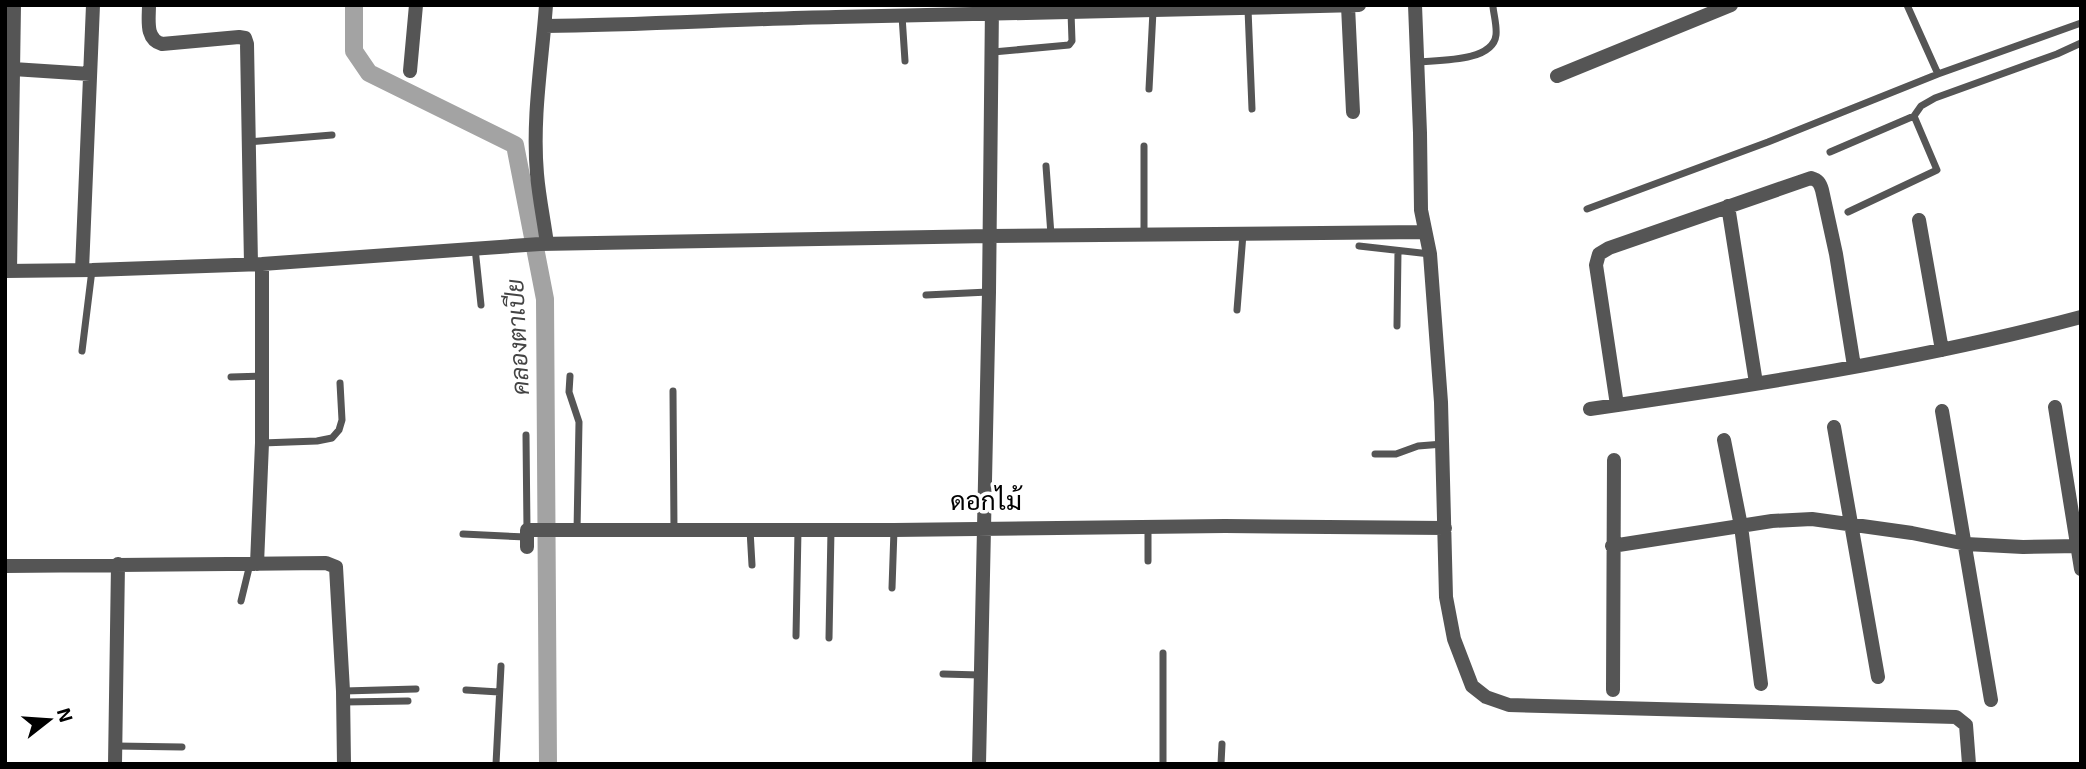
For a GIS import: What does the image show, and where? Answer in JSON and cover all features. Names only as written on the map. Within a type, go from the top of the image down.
[{"type":"street","points":[[14,5],[8,271],[257,264],[544,244],[1425,232]]},
{"type":"street","points":[[87,270],[93,5]]},
{"type":"street","points":[[149,5],[150,35],[154,41],[162,44],[239,37],[244,38],[247,44],[249,142],[262,376],[262,443],[254,564]]},
{"type":"street","points":[[410,71],[416,5]]},
{"type":"street","points":[[544,244],[536,137],[537,95],[547,5]]},
{"type":"street","points":[[545,26],[884,11],[902,15],[992,9],[1071,11],[1359,5]]},
{"type":"street","points":[[1415,5],[1421,210],[1430,254],[1443,444],[1446,597],[1454,639],[1472,686],[1486,697],[1509,705],[1956,717],[1966,725],[1969,764]]},
{"type":"street","points":[[1557,76],[1731,5]]},
{"type":"street","points":[[1348,6],[1353,111]]},
{"type":"street","points":[[979,764],[992,9]]},
{"type":"street","points":[[13,69],[90,74]]},
{"type":"street","points":[[1617,405],[1596,265],[1599,254],[1609,248],[1811,178],[1821,184],[1836,254],[1854,366]]},
{"type":"street","points":[[1728,206],[1756,383]]},
{"type":"street","points":[[1919,220],[1942,350]]},
{"type":"street","points":[[1590,409],[1942,350],[2015,335],[2081,317]]},
{"type":"street","points":[[2054,407],[2081,569]]},
{"type":"street","points":[[1942,411],[1991,700]]},
{"type":"street","points":[[1834,427],[1878,677]]},
{"type":"street","points":[[1724,440],[1741,526],[1761,684]]},
{"type":"street","points":[[1613,690],[1614,460]]},
{"type":"street","points":[[1612,546],[1772,521],[1812,519],[1851,523],[1966,544],[2079,547]]},
{"type":"street","points":[[529,536],[556,531],[1445,528]]},
{"type":"street","points":[[114,764],[118,564]]},
{"type":"street","points":[[5,566],[326,564],[336,568],[344,764]]},
{"type":"lane","points":[[1907,5],[1938,74]]},
{"type":"lane","points":[[1418,62],[1477,55],[1487,51],[1496,34],[1493,7]]},
{"type":"lane","points":[[1248,9],[1252,109]]},
{"type":"lane","points":[[1149,89],[1153,10]]},
{"type":"lane","points":[[993,52],[1069,45],[1072,41],[1071,11]]},
{"type":"lane","points":[[902,15],[905,61]]},
{"type":"lane","points":[[1587,209],[1768,142],[1938,74],[2081,23]]},
{"type":"lane","points":[[1830,152],[1914,116],[1921,106],[1935,98],[2081,43]]},
{"type":"lane","points":[[1848,212],[1937,170],[1914,116]]},
{"type":"lane","points":[[249,142],[332,135]]},
{"type":"lane","points":[[1144,146],[1144,235]]},
{"type":"lane","points":[[1046,166],[1051,235]]},
{"type":"lane","points":[[1237,310],[1243,234]]},
{"type":"lane","points":[[1359,246],[1430,254]]},
{"type":"lane","points":[[479,247],[481,305]]},
{"type":"lane","points":[[1398,251],[1398,326]]},
{"type":"lane","points":[[82,351],[87,270]]},
{"type":"lane","points":[[926,295],[989,292]]},
{"type":"lane","points":[[231,377],[262,376]]},
{"type":"lane","points":[[570,376],[569,392],[579,422],[577,531]]},
{"type":"lane","points":[[262,443],[332,438],[339,430],[342,420],[340,383]]},
{"type":"lane","points":[[673,391],[674,531]]},
{"type":"lane","points":[[463,534],[529,536],[526,436]]},
{"type":"lane","points":[[1375,454],[1396,454],[1418,446],[1443,444]]},
{"type":"lane","points":[[1147,527],[1148,561]]},
{"type":"lane","points":[[750,530],[752,565]]},
{"type":"lane","points":[[796,636],[797,530]]},
{"type":"lane","points":[[829,638],[831,530]]},
{"type":"lane","points":[[892,588],[894,530]]},
{"type":"lane","points":[[241,601],[254,564]]},
{"type":"lane","points":[[1163,653],[1163,764]]},
{"type":"lane","points":[[496,764],[501,666]]},
{"type":"lane","points":[[943,674],[981,675]]},
{"type":"lane","points":[[343,696],[416,690]]},
{"type":"lane","points":[[466,690],[499,692]]},
{"type":"lane","points":[[343,696],[408,701]]},
{"type":"lane","points":[[1221,764],[1222,744]]},
{"type":"lane","points":[[115,747],[181,747]]},
{"type":"waterway","name":"คลองตาเปีย","points":[[354,5],[354,51],[369,73],[515,145],[545,299],[548,764]]},
{"type":"district","name":"ดอกไม้","points":[[986,501]]}]
